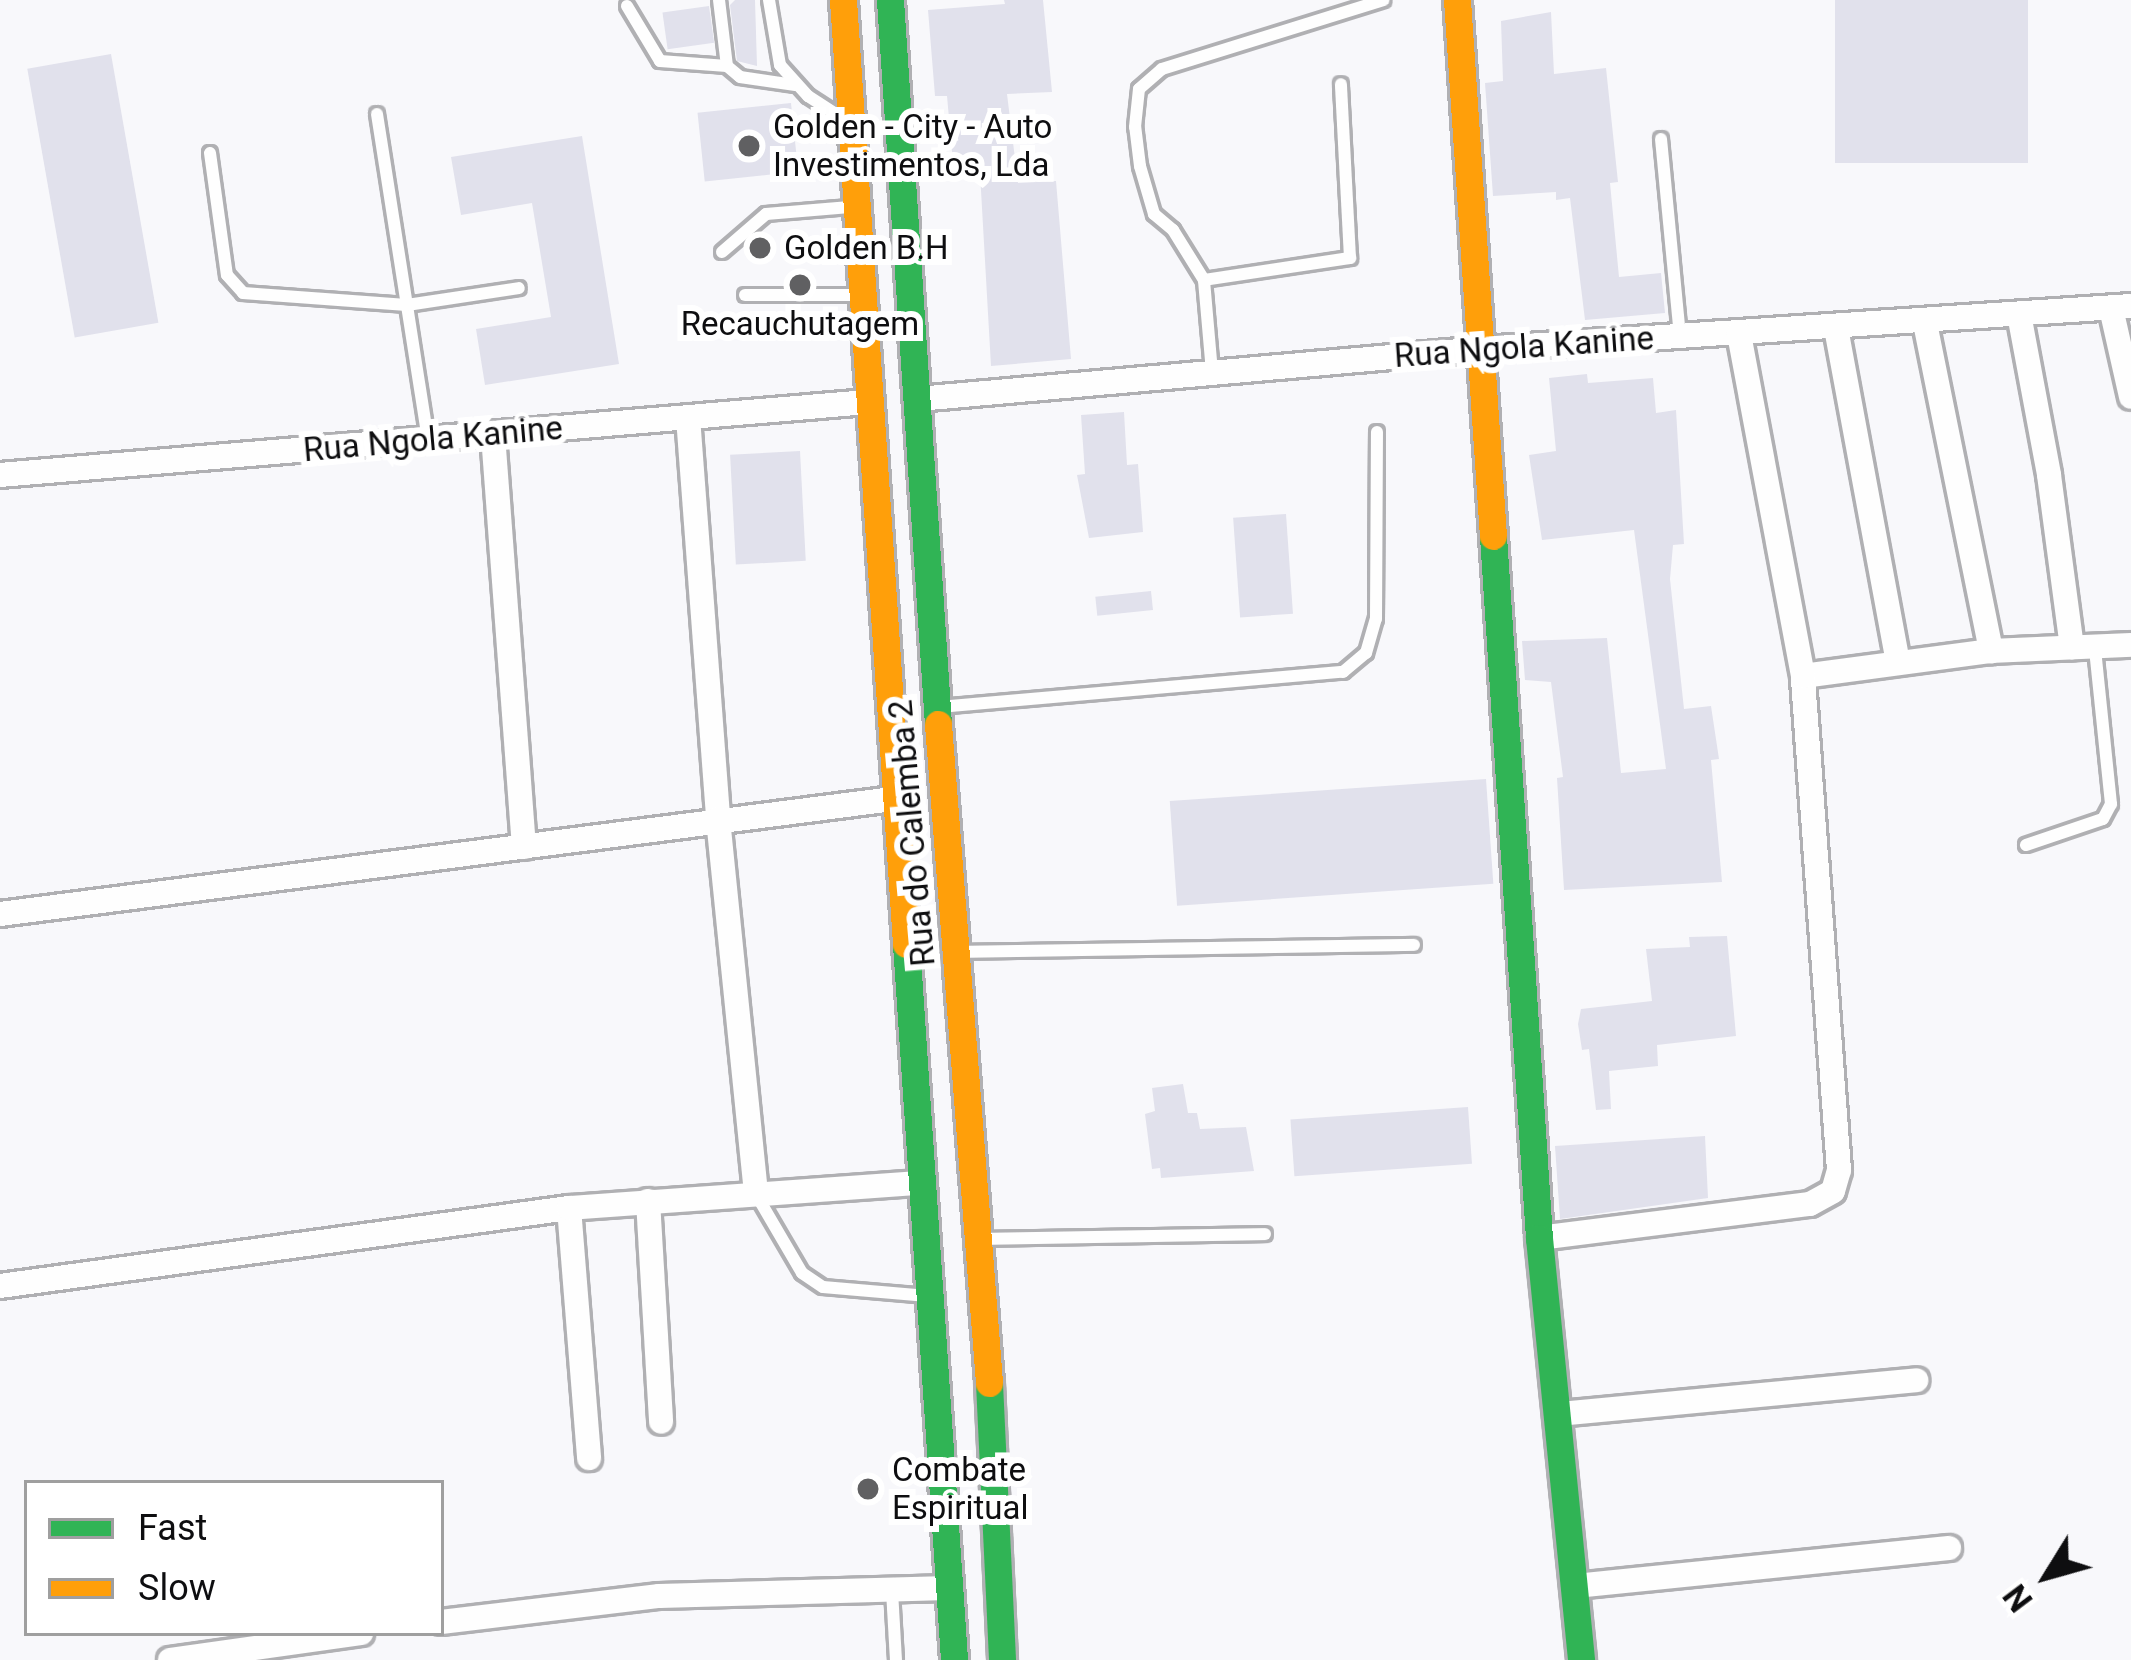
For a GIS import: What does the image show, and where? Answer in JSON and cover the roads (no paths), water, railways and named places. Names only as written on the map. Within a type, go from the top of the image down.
[{"type":"main road","name":"Rua do Calemba 2","points":[[843,0],[866,402],[954,1660]]},
{"type":"main road","name":"Rua do Calemba 2","points":[[890,0],[938,707],[982,1239],[1002,1660]]},
{"type":"main road","points":[[1457,0],[1539,1238],[1581,1660]]},
{"type":"street","name":"Rua Ngola Kanine","points":[[918,399],[1481,349],[2121,307]]},
{"type":"street","points":[[2121,307],[2131,397]]},
{"type":"street","points":[[2020,314],[2083,647]]},
{"type":"street","points":[[1925,322],[1991,652]]},
{"type":"street","points":[[1836,328],[1898,661]]},
{"type":"street","points":[[1539,1238],[1810,1204],[1833,1190],[1839,1170],[1803,676],[1739,333]]},
{"type":"street","name":"Rua Ngola Kanine","points":[[0,476],[866,402]]},
{"type":"street","points":[[688,417],[718,819],[756,1192]]},
{"type":"street","points":[[493,435],[524,847]]},
{"type":"street","points":[[1803,676],[1991,652],[2131,645]]},
{"type":"street","points":[[0,914],[893,799]]},
{"type":"street","points":[[0,1286],[569,1208],[921,1183]]},
{"type":"street","points":[[648,1201],[661,1422]]},
{"type":"street","points":[[569,1208],[589,1458]]},
{"type":"street","points":[[1559,1414],[1916,1380]]},
{"type":"street","points":[[1575,1586],[1948,1548]]},
{"type":"street","points":[[444,1622],[659,1596],[947,1588]]},
{"type":"street","points":[[170,1660],[340,1636]]},
{"type":"lane","points":[[719,0],[728,66]]},
{"type":"lane","points":[[769,0],[780,64],[796,85],[852,124]]},
{"type":"lane","points":[[1212,372],[1204,280],[1173,230],[1154,214],[1135,127],[1139,88],[1162,69],[1384,0]]},
{"type":"lane","points":[[627,6],[660,61],[728,66],[740,77],[796,85]]},
{"type":"lane","points":[[1204,280],[1349,258],[1341,84]]},
{"type":"lane","points":[[377,114],[428,440]]},
{"type":"lane","points":[[1661,139],[1680,336]]},
{"type":"lane","points":[[210,153],[227,275],[243,293],[407,305],[519,288]]},
{"type":"lane","points":[[722,252],[766,214],[856,206]]},
{"type":"lane","points":[[745,295],[861,295]]},
{"type":"lane","points":[[938,707],[1343,672],[1366,653],[1376,620],[1378,432]]},
{"type":"lane","points":[[2026,845],[2103,819],[2111,804],[2083,647]]},
{"type":"lane","points":[[958,952],[1414,945]]},
{"type":"lane","points":[[756,1192],[802,1273],[823,1287],[929,1296]]},
{"type":"lane","points":[[982,1239],[1265,1234]]},
{"type":"lane","points":[[892,1589],[896,1660]]},
{"type":"place","name":"Golden - City - Auto Investimentos, Lda","points":[[749,146]]},
{"type":"place","name":"Golden B.H","points":[[760,248]]},
{"type":"place","name":"Recauchutagem","points":[[800,285]]},
{"type":"place","name":"Combate Espiritual","points":[[868,1489]]}]
